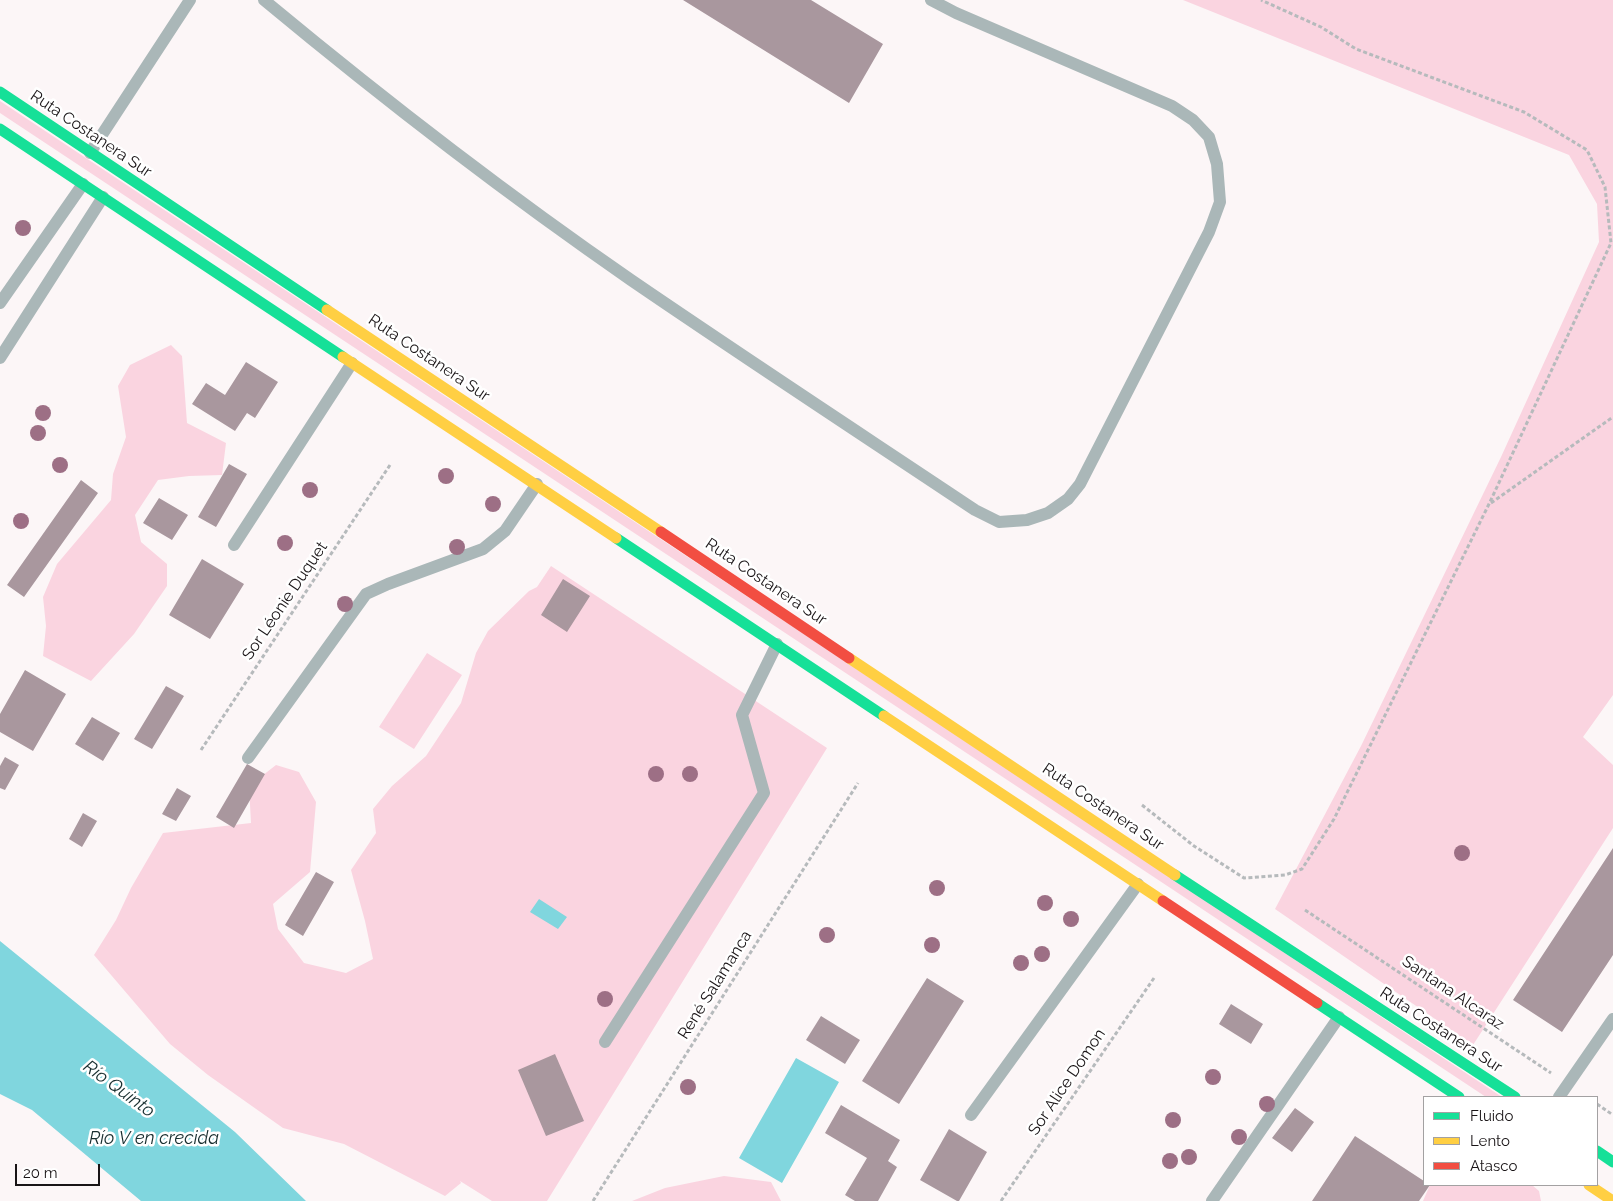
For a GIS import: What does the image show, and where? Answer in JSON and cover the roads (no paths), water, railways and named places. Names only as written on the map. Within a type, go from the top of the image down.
[{"type":"main road","name":"Ruta Costanera Sur","points":[[0,92],[1262,932],[1513,1096]]},
{"type":"main road","points":[[0,129],[1458,1096]]},
{"type":"main road","points":[[1598,1152],[1613,1162]]},
{"type":"main road","points":[[1590,1186],[1613,1201]]},
{"type":"lane","points":[[90,153],[190,0]]},
{"type":"lane","points":[[264,0],[468,162],[639,285],[975,510],[999,522],[1027,520],[1048,513],[1068,499],[1080,484],[1210,232],[1220,202],[1217,164],[1208,137],[1193,120],[1172,106],[930,0]]},
{"type":"lane","points":[[0,303],[83,184]]},
{"type":"lane","points":[[0,358],[103,197]]},
{"type":"lane","points":[[234,545],[352,363]]},
{"type":"lane","points":[[248,758],[366,594],[388,584],[484,549],[506,531],[537,484]]},
{"type":"lane","points":[[605,1042],[764,793],[742,715],[778,644]]},
{"type":"lane","points":[[972,1115],[1138,884]]},
{"type":"lane","points":[[1212,1201],[1339,1017]]},
{"type":"lane","points":[[1560,1096],[1613,1018]]},
{"type":"water","points":[[539,899],[567,917],[558,929],[530,912]]},
{"type":"water","name":"Río V en crecida","points":[[0,941],[235,1132],[306,1201],[141,1201],[32,1110],[0,1094]]},
{"type":"water","points":[[796,1058],[839,1082],[782,1183],[739,1158]]},
{"type":"water label","name":"Río Quinto","points":[[119,1089]]}]
